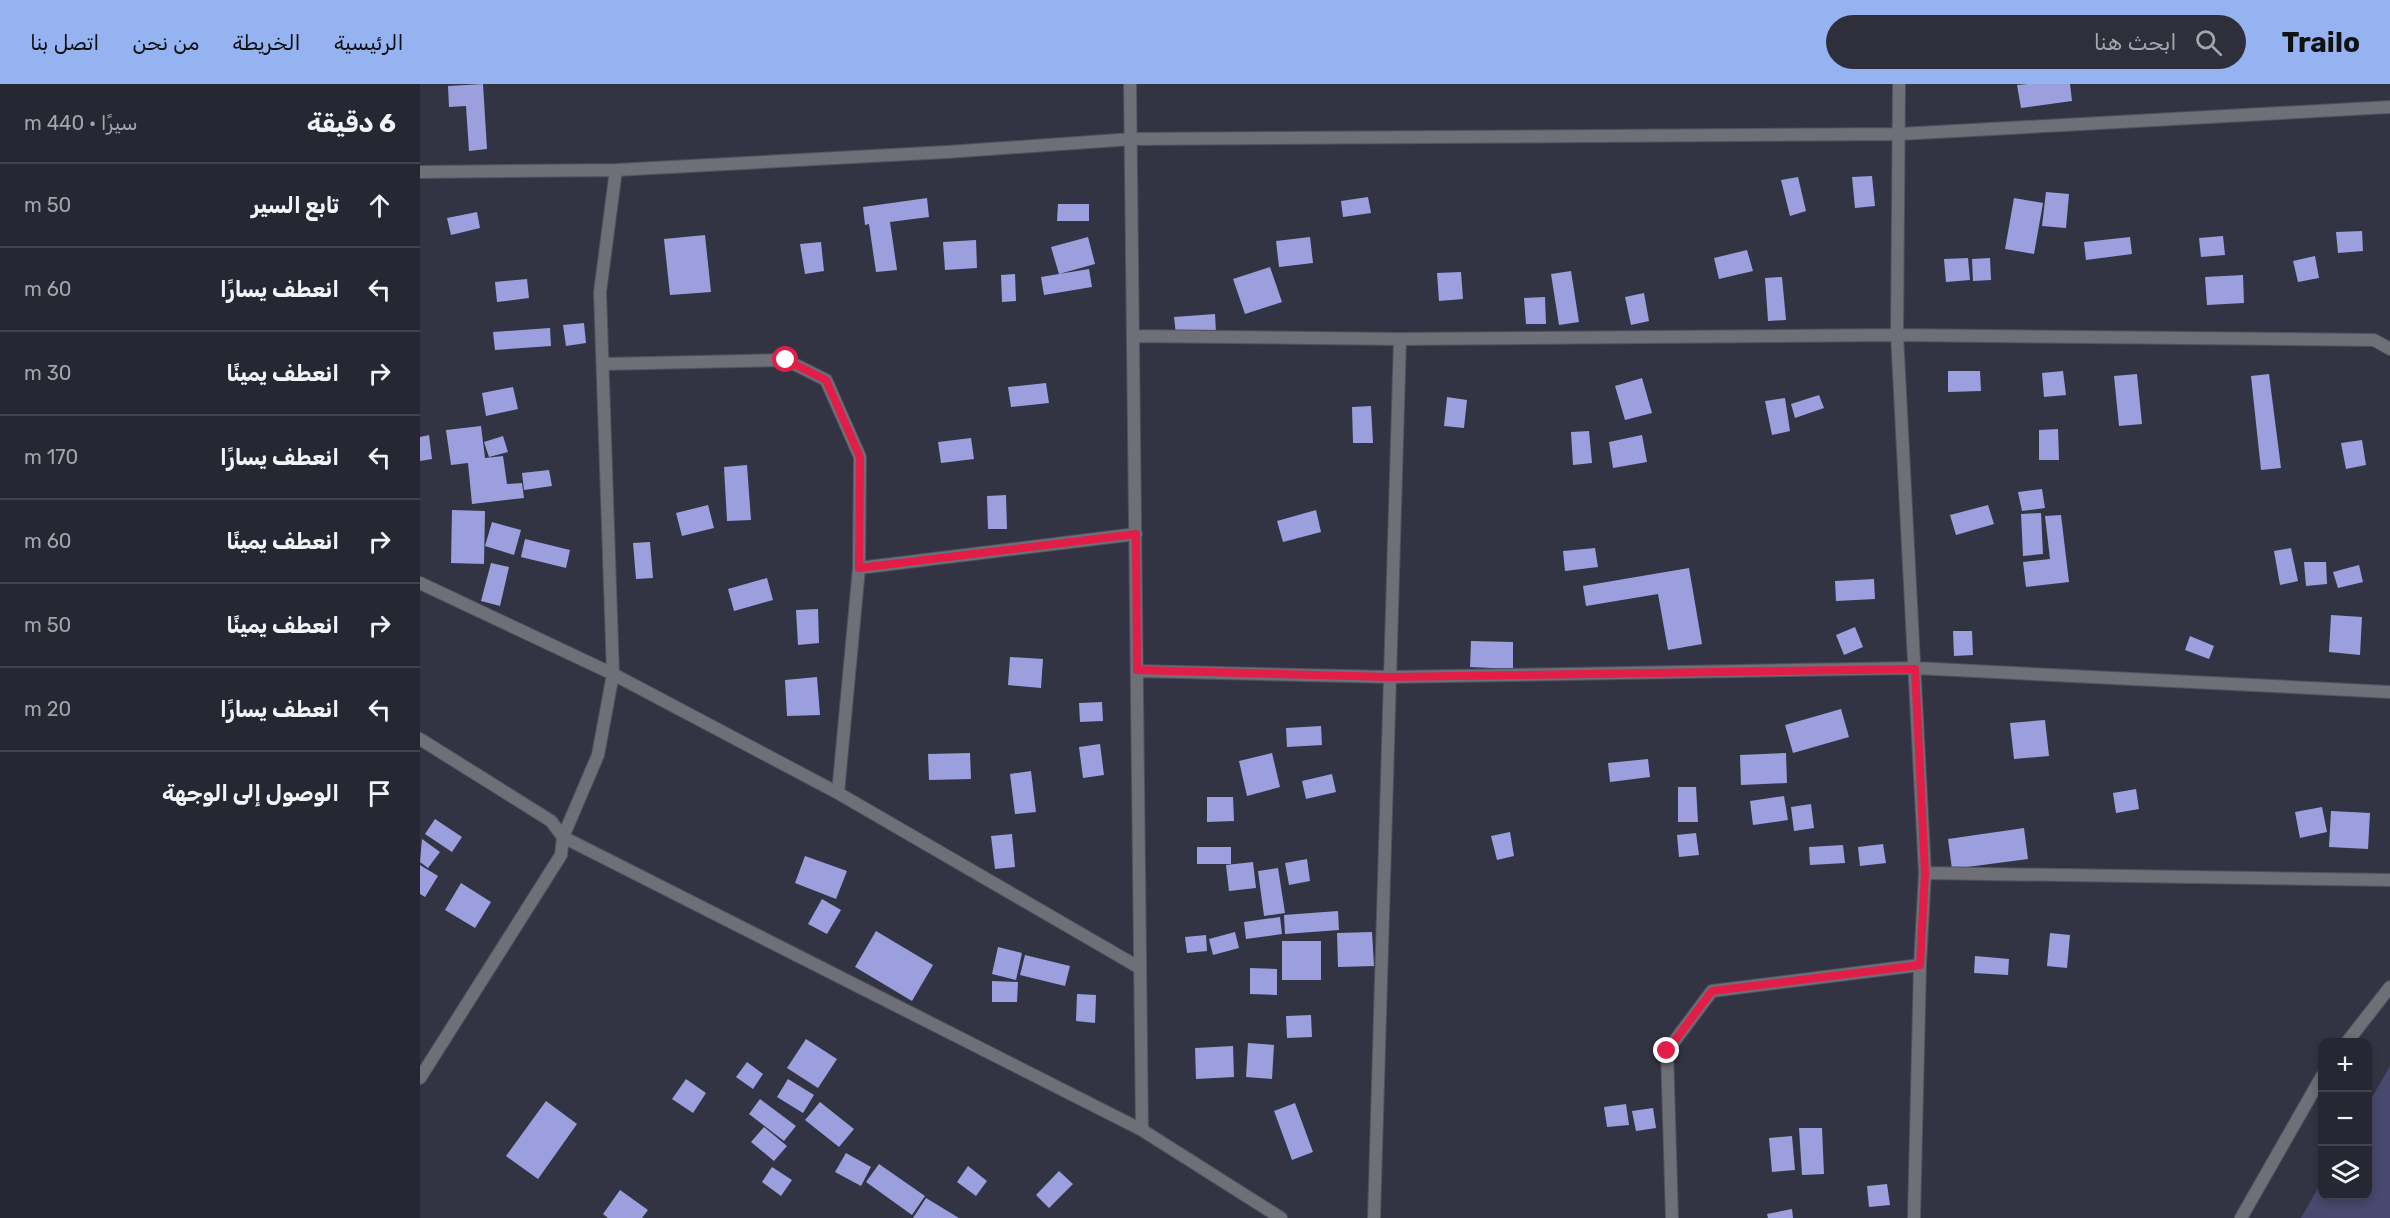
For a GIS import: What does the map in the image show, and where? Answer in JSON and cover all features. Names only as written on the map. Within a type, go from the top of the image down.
[{"type":"street","points":[[1130,84],[1142,1130]]},
{"type":"street","points":[[1899,84],[1897,335],[1925,873],[1920,965],[1914,1218]]},
{"type":"street","points":[[420,172],[616,170],[947,152],[1132,138],[1900,134],[2390,107]]},
{"type":"street","points":[[420,1078],[561,855],[563,837],[598,755],[613,674],[600,292],[616,170]]},
{"type":"street","points":[[1134,336],[1400,339],[1897,335],[2374,340],[2390,349]]},
{"type":"street","points":[[1374,1218],[1400,339]]},
{"type":"street","points":[[603,364],[786,360],[826,380],[860,457],[859,568],[838,793]]},
{"type":"street","points":[[859,568],[1136,534]]},
{"type":"street","points":[[420,583],[613,674],[838,793],[1140,968]]},
{"type":"street","points":[[1137,670],[1390,677],[1915,669],[2390,692]]},
{"type":"street","points":[[420,739],[551,821],[563,837],[1142,1130],[1276,1217]]},
{"type":"street","points":[[1925,873],[2390,880]]},
{"type":"street","points":[[1672,1218],[1667,1051],[1712,991],[1920,965]]},
{"type":"street","points":[[2350,1038],[2390,987]]},
{"type":"street","points":[[2241,1218],[2318,1084]]},
{"type":"shaded area","points":[[2390,1066],[2390,1218],[2301,1218],[2318,1188],[2318,1200],[2372,1200],[2372,1097]]},
{"type":"building","points":[[483,84],[487,149],[469,151],[466,106],[449,107],[448,86]]},
{"type":"building","points":[[2070,84],[2072,101],[2021,108],[2017,85]]},
{"type":"building","points":[[1872,176],[1875,206],[1855,208],[1852,177]]},
{"type":"building","points":[[1798,177],[1806,211],[1790,216],[1781,180]]},
{"type":"building","points":[[2046,192],[2069,194],[2066,228],[2042,226]]},
{"type":"building","points":[[1368,197],[1371,213],[1343,217],[1341,201]]},
{"type":"building","points":[[927,198],[929,217],[890,222],[897,270],[876,272],[869,224],[865,225],[863,207]]},
{"type":"building","points":[[2014,198],[2043,203],[2034,254],[2005,249]]},
{"type":"building","points":[[1058,204],[1089,204],[1089,221],[1057,221]]},
{"type":"building","points":[[477,212],[480,228],[451,235],[447,218]]},
{"type":"building","points":[[2362,231],[2363,251],[2338,253],[2336,232]]},
{"type":"building","points":[[705,235],[711,292],[670,295],[664,239]]},
{"type":"building","points":[[2223,236],[2225,255],[2201,257],[2199,238]]},
{"type":"building","points":[[1088,237],[1095,264],[1059,274],[1051,247]]},
{"type":"building","points":[[1310,237],[1313,263],[1279,267],[1276,241]]},
{"type":"building","points":[[2130,237],[2132,254],[2086,260],[2084,242]]},
{"type":"building","points":[[976,240],[977,268],[945,270],[943,242]]},
{"type":"building","points":[[821,242],[824,271],[805,274],[800,244]]},
{"type":"building","points":[[1747,250],[1753,271],[1719,279],[1714,258]]},
{"type":"building","points":[[2315,256],[2319,278],[2298,282],[2293,261]]},
{"type":"building","points":[[1968,258],[1970,280],[1946,282],[1944,259]]},
{"type":"building","points":[[1990,258],[1991,280],[1973,281],[1972,259]]},
{"type":"building","points":[[1270,267],[1282,302],[1245,314],[1233,279]]},
{"type":"building","points":[[1089,269],[1092,287],[1044,295],[1041,277]]},
{"type":"building","points":[[1571,271],[1579,322],[1559,325],[1551,274]]},
{"type":"building","points":[[1461,272],[1463,299],[1439,301],[1437,273]]},
{"type":"building","points":[[1015,274],[1016,301],[1002,302],[1001,275]]},
{"type":"building","points":[[2243,275],[2244,303],[2207,305],[2205,277]]},
{"type":"building","points":[[1782,277],[1786,320],[1768,321],[1765,278]]},
{"type":"building","points":[[527,279],[529,298],[497,302],[495,282]]},
{"type":"building","points":[[1644,293],[1649,321],[1631,325],[1625,297]]},
{"type":"building","points":[[1545,297],[1546,324],[1526,324],[1524,298]]},
{"type":"building","points":[[1215,314],[1216,333],[1176,335],[1174,317]]},
{"type":"building","points":[[584,323],[586,343],[566,346],[563,325]]},
{"type":"building","points":[[550,328],[551,346],[495,350],[493,332]]},
{"type":"building","points":[[1948,371],[1980,371],[1981,391],[1948,392]]},
{"type":"building","points":[[2063,371],[2066,395],[2044,397],[2042,373]]},
{"type":"building","points":[[2137,374],[2142,424],[2119,426],[2114,376]]},
{"type":"building","points":[[2269,374],[2281,468],[2261,470],[2251,376]]},
{"type":"building","points":[[1642,378],[1652,413],[1625,420],[1615,386]]},
{"type":"building","points":[[1046,383],[1049,403],[1011,407],[1008,387]]},
{"type":"building","points":[[513,387],[518,409],[486,416],[482,393]]},
{"type":"building","points":[[1819,395],[1824,408],[1795,418],[1791,404]]},
{"type":"building","points":[[1447,397],[1467,400],[1464,428],[1444,426]]},
{"type":"building","points":[[1785,398],[1790,431],[1772,435],[1765,401]]},
{"type":"building","points":[[1371,406],[1373,443],[1353,443],[1352,407]]},
{"type":"building","points":[[481,426],[485,458],[503,456],[507,484],[522,483],[524,498],[472,504],[468,463],[451,465],[446,430]]},
{"type":"building","points":[[2058,429],[2059,460],[2039,460],[2039,430]]},
{"type":"building","points":[[1589,431],[1592,463],[1573,465],[1571,432]]},
{"type":"building","points":[[429,435],[432,459],[420,461],[420,437]]},
{"type":"building","points":[[1642,435],[1647,462],[1613,468],[1609,442]]},
{"type":"building","points":[[503,436],[508,452],[489,457],[484,442]]},
{"type":"building","points":[[971,438],[974,459],[941,463],[938,442]]},
{"type":"building","points":[[2362,440],[2366,465],[2346,469],[2341,443]]},
{"type":"building","points":[[747,465],[751,520],[727,521],[724,467]]},
{"type":"building","points":[[549,470],[552,486],[524,490],[522,473]]},
{"type":"building","points":[[2042,489],[2045,508],[2022,511],[2018,492]]},
{"type":"building","points":[[1006,495],[1007,529],[988,529],[987,496]]},
{"type":"building","points":[[708,505],[714,528],[682,536],[676,513]]},
{"type":"building","points":[[1988,505],[1994,524],[1956,535],[1950,515]]},
{"type":"building","points":[[452,510],[485,511],[484,564],[451,563]]},
{"type":"building","points":[[1316,510],[1321,532],[1283,542],[1277,521]]},
{"type":"building","points":[[2041,513],[2043,554],[2023,556],[2021,514]]},
{"type":"building","points":[[2061,515],[2069,582],[2026,587],[2023,562],[2050,559],[2045,516]]},
{"type":"building","points":[[492,522],[521,530],[514,555],[485,546]]},
{"type":"building","points":[[525,539],[570,550],[566,568],[521,557]]},
{"type":"building","points":[[650,542],[653,578],[636,579],[633,543]]},
{"type":"building","points":[[1595,548],[1598,567],[1565,571],[1563,551]]},
{"type":"building","points":[[2291,548],[2298,581],[2280,585],[2274,551]]},
{"type":"building","points":[[2304,562],[2326,562],[2327,584],[2306,586]]},
{"type":"building","points":[[491,563],[509,567],[500,606],[481,601]]},
{"type":"building","points":[[2359,565],[2363,582],[2338,588],[2333,572]]},
{"type":"building","points":[[1689,568],[1702,644],[1668,650],[1658,594],[1586,606],[1583,586]]},
{"type":"building","points":[[767,578],[773,600],[734,611],[728,589]]},
{"type":"building","points":[[1874,579],[1875,599],[1836,601],[1835,581]]},
{"type":"building","points":[[818,609],[819,643],[798,645],[796,610]]},
{"type":"building","points":[[2331,615],[2362,617],[2360,655],[2329,652]]},
{"type":"building","points":[[1855,627],[1863,647],[1844,655],[1836,635]]},
{"type":"building","points":[[1953,631],[1972,631],[1973,655],[1954,656]]},
{"type":"building","points":[[2190,636],[2214,646],[2209,659],[2185,650]]},
{"type":"building","points":[[1471,641],[1513,642],[1513,669],[1470,667]]},
{"type":"building","points":[[1010,657],[1043,659],[1041,688],[1008,685]]},
{"type":"building","points":[[817,677],[820,715],[787,716],[785,680]]},
{"type":"building","points":[[1102,702],[1103,721],[1080,722],[1079,703]]},
{"type":"building","points":[[1841,709],[1849,737],[1793,753],[1785,725]]},
{"type":"building","points":[[2045,720],[2049,756],[2014,759],[2010,723]]},
{"type":"building","points":[[1321,726],[1322,745],[1287,747],[1286,728]]},
{"type":"building","points":[[1100,744],[1104,775],[1083,778],[1079,747]]},
{"type":"building","points":[[970,753],[971,779],[929,780],[928,754]]},
{"type":"building","points":[[1272,753],[1280,787],[1247,796],[1239,761]]},
{"type":"building","points":[[1786,753],[1787,783],[1741,785],[1740,755]]},
{"type":"building","points":[[1648,759],[1650,777],[1610,782],[1608,763]]},
{"type":"building","points":[[1031,771],[1036,812],[1015,814],[1010,774]]},
{"type":"building","points":[[1332,774],[1336,792],[1306,799],[1302,781]]},
{"type":"building","points":[[1678,787],[1696,787],[1698,822],[1678,822]]},
{"type":"building","points":[[2136,789],[2139,809],[2116,813],[2113,793]]},
{"type":"building","points":[[1784,796],[1788,820],[1753,825],[1750,801]]},
{"type":"building","points":[[1207,797],[1233,797],[1234,821],[1207,822]]},
{"type":"building","points":[[1811,804],[1814,828],[1794,831],[1791,807]]},
{"type":"building","points":[[2322,807],[2327,832],[2300,838],[2295,812]]},
{"type":"building","points":[[2331,811],[2370,813],[2368,849],[2329,847]]},
{"type":"building","points":[[435,819],[462,837],[452,852],[425,834]]},
{"type":"building","points":[[2024,828],[2028,859],[1952,869],[1948,839]]},
{"type":"building","points":[[1510,832],[1514,856],[1497,860],[1491,836]]},
{"type":"building","points":[[1696,833],[1699,855],[1679,857],[1677,835]]},
{"type":"building","points":[[1012,834],[1015,867],[995,869],[991,836]]},
{"type":"building","points":[[422,839],[440,852],[428,868],[420,862]]},
{"type":"building","points":[[1883,844],[1886,863],[1860,866],[1858,847]]},
{"type":"building","points":[[1843,845],[1845,863],[1810,865],[1809,847]]},
{"type":"building","points":[[1197,847],[1231,847],[1231,864],[1197,864]]},
{"type":"building","points":[[805,856],[847,871],[836,899],[795,883]]},
{"type":"building","points":[[1307,859],[1310,881],[1289,885],[1285,863]]},
{"type":"building","points":[[1253,862],[1256,888],[1229,891],[1226,865]]},
{"type":"building","points":[[420,865],[438,876],[425,897],[420,894]]},
{"type":"building","points":[[1278,868],[1285,913],[1264,916],[1258,871]]},
{"type":"building","points":[[461,883],[491,902],[475,928],[445,910]]},
{"type":"building","points":[[822,899],[841,910],[827,934],[808,924]]},
{"type":"building","points":[[1338,911],[1339,930],[1285,934],[1284,915]]},
{"type":"building","points":[[1280,917],[1282,934],[1246,939],[1244,922]]},
{"type":"building","points":[[876,931],[933,965],[912,1001],[855,967]]},
{"type":"building","points":[[1235,932],[1239,948],[1213,955],[1209,939]]},
{"type":"building","points":[[1372,932],[1374,966],[1338,967],[1337,933]]},
{"type":"building","points":[[2050,933],[2070,935],[2067,968],[2047,966]]},
{"type":"building","points":[[1206,935],[1207,951],[1187,953],[1185,937]]},
{"type":"building","points":[[1282,941],[1321,941],[1321,980],[1282,980]]},
{"type":"building","points":[[998,947],[1022,953],[1016,980],[992,974]]},
{"type":"building","points":[[1025,955],[1070,966],[1065,986],[1020,975]]},
{"type":"building","points":[[1975,956],[2009,959],[2008,975],[1974,973]]},
{"type":"building","points":[[1250,968],[1277,969],[1277,995],[1250,994]]},
{"type":"building","points":[[992,981],[1018,982],[1017,1002],[992,1002]]},
{"type":"building","points":[[1077,994],[1096,995],[1095,1023],[1076,1021]]},
{"type":"building","points":[[1311,1015],[1312,1037],[1287,1038],[1286,1016]]},
{"type":"building","points":[[806,1039],[837,1059],[818,1088],[787,1068]]},
{"type":"building","points":[[1248,1043],[1274,1045],[1272,1079],[1246,1077]]},
{"type":"building","points":[[1233,1046],[1234,1077],[1196,1079],[1195,1048]]},
{"type":"building","points":[[747,1062],[763,1074],[753,1089],[736,1077]]},
{"type":"building","points":[[686,1079],[706,1093],[693,1113],[672,1099]]},
{"type":"building","points":[[788,1079],[814,1095],[803,1113],[777,1097]]},
{"type":"building","points":[[760,1099],[796,1126],[784,1141],[749,1114]]},
{"type":"building","points":[[546,1101],[577,1124],[538,1179],[506,1156]]},
{"type":"building","points":[[820,1102],[854,1129],[839,1147],[805,1120]]},
{"type":"building","points":[[1295,1103],[1313,1152],[1292,1160],[1274,1111]]},
{"type":"building","points":[[1626,1104],[1629,1125],[1607,1127],[1604,1107]]},
{"type":"building","points":[[1653,1108],[1656,1128],[1636,1131],[1632,1111]]},
{"type":"building","points":[[764,1127],[787,1146],[774,1161],[751,1142]]},
{"type":"building","points":[[1799,1128],[1822,1128],[1824,1174],[1802,1175]]},
{"type":"building","points":[[1792,1136],[1795,1170],[1772,1172],[1769,1138]]},
{"type":"building","points":[[846,1153],[871,1167],[861,1186],[835,1172]]},
{"type":"building","points":[[879,1164],[925,1196],[912,1215],[866,1182]]},
{"type":"building","points":[[968,1166],[987,1181],[976,1196],[957,1182]]},
{"type":"building","points":[[772,1167],[792,1180],[781,1196],[762,1182]]},
{"type":"building","points":[[1059,1171],[1073,1184],[1049,1208],[1036,1195]]},
{"type":"building","points":[[1887,1184],[1890,1205],[1869,1207],[1867,1186]]},
{"type":"building","points":[[620,1190],[648,1210],[642,1218],[608,1218],[603,1214]]},
{"type":"building","points":[[926,1198],[959,1218],[913,1218]]},
{"type":"building","points":[[1792,1209],[1793,1218],[1768,1218],[1767,1214]]},
{"type":"route","points":[[786,360],[826,380],[860,457],[859,568],[1136,534],[1137,670],[1390,677],[1915,669],[1925,873],[1920,965],[1712,991],[1667,1051]]}]
